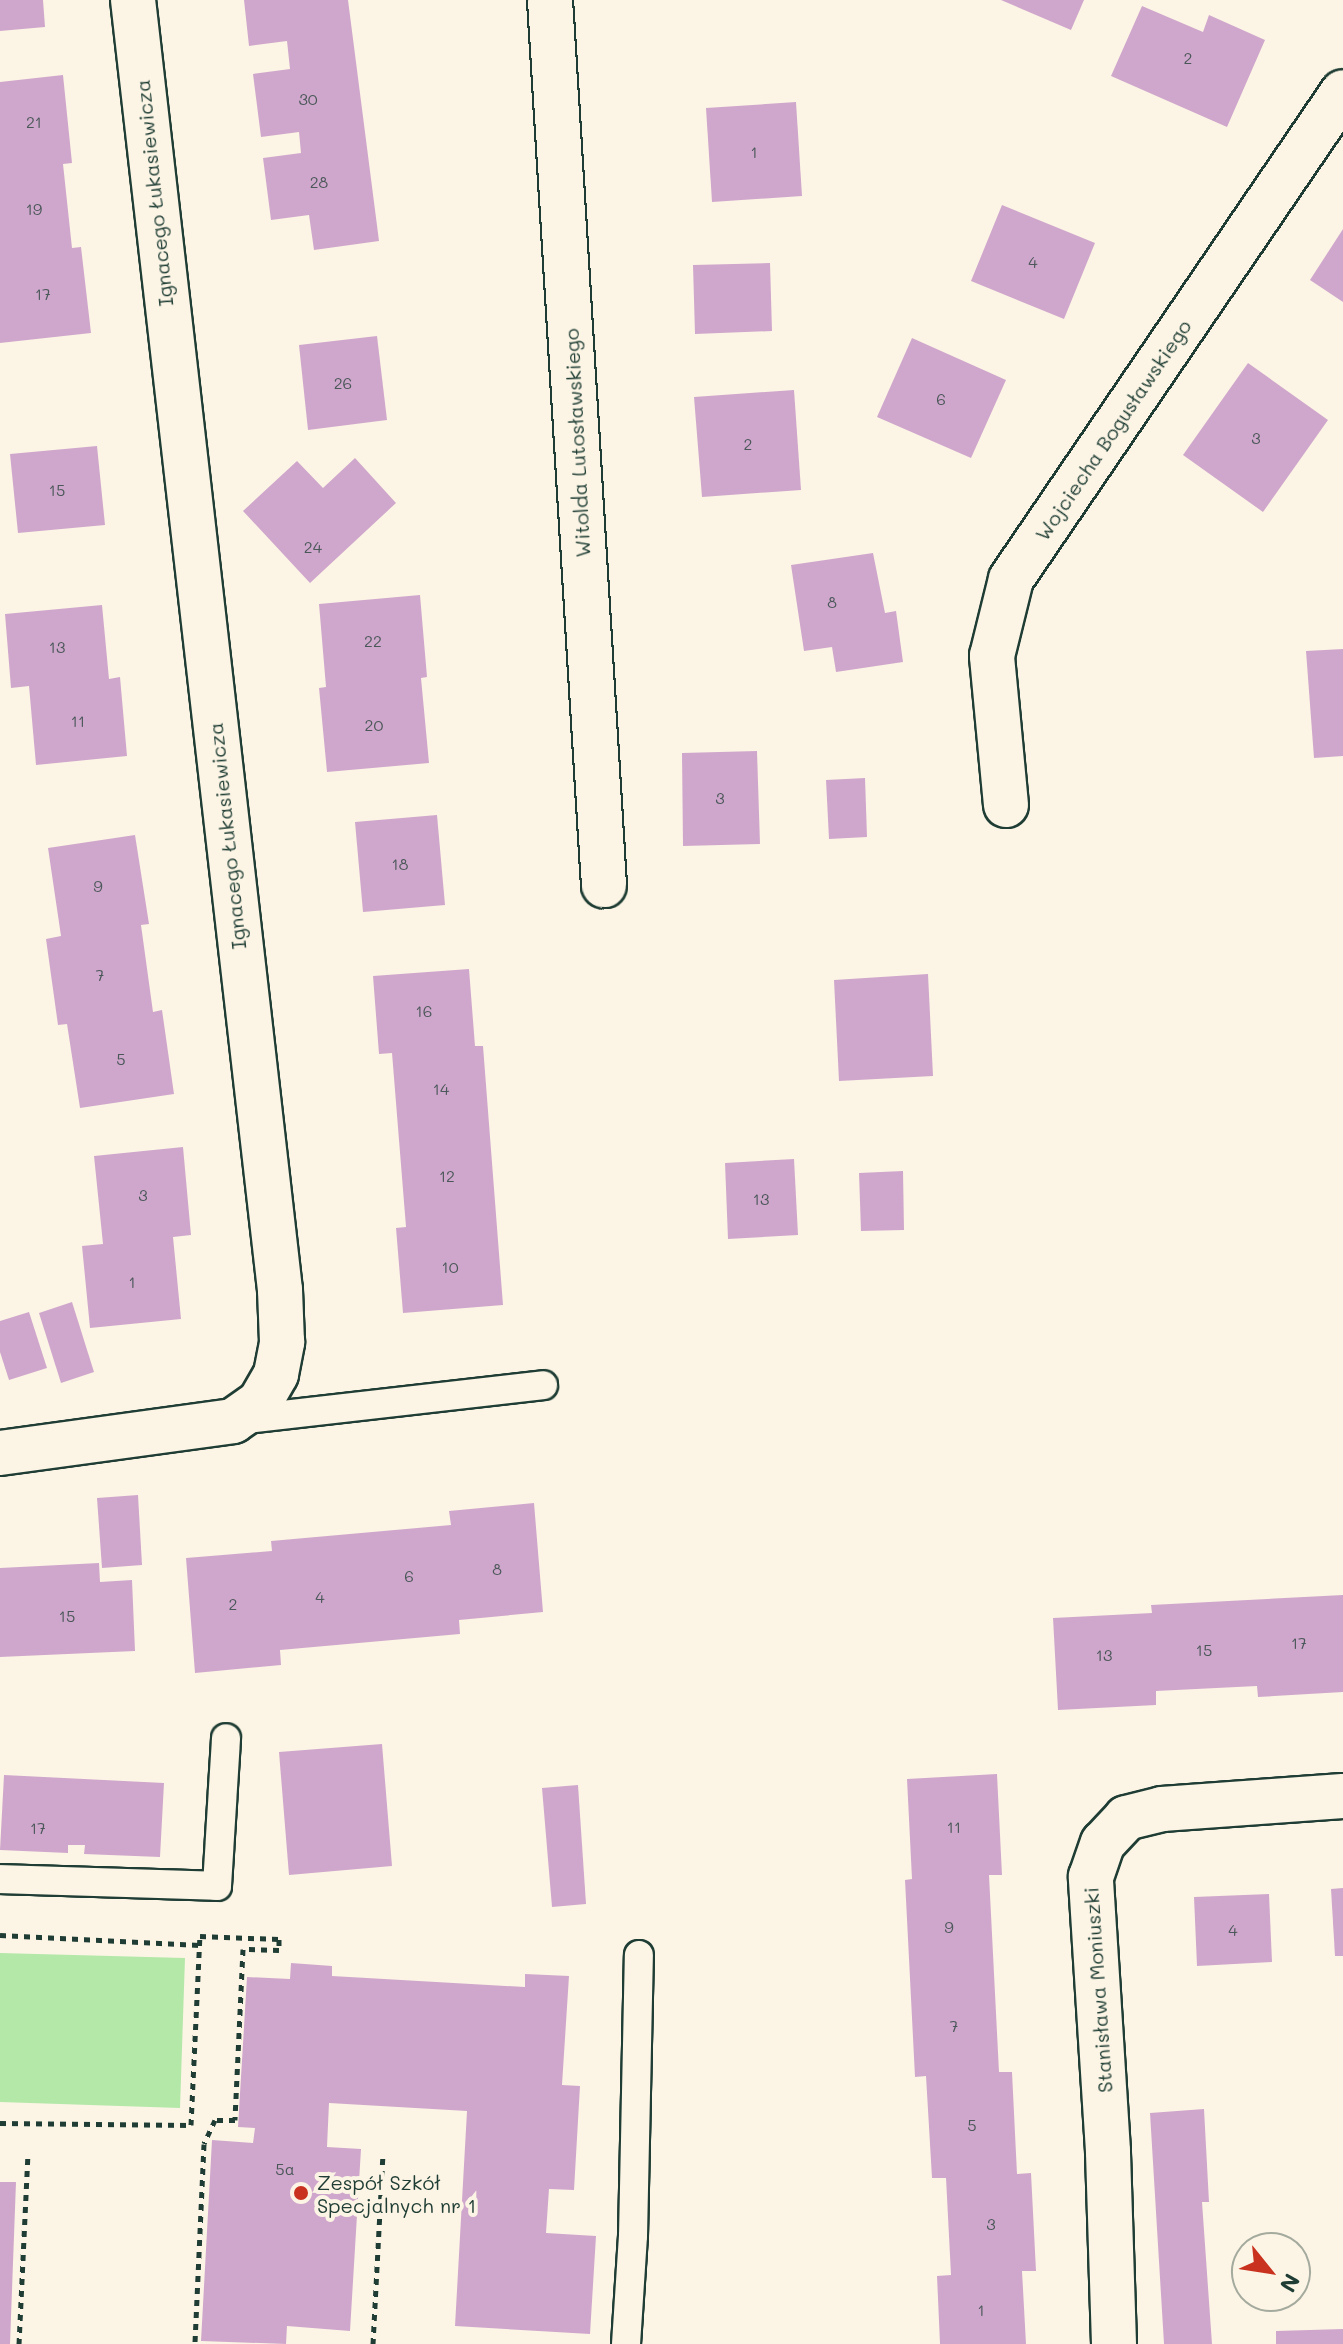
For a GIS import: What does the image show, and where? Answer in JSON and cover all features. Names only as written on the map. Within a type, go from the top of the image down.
[{"type":"street","name":"Ignacego Łukasiewicza","points":[[133,0],[280,1290],[282,1342],[276,1374],[260,1402],[233,1421]]},
{"type":"street","name":"Witolda Lutosławskiego","points":[[550,0],[604,885]]},
{"type":"street","name":"Wojciecha Bogusławskiego","points":[[1006,805],[992,656],[1011,579],[1343,92]]},
{"type":"street","points":[[0,1453],[233,1421]]},
{"type":"street","name":"Stanisława Moniuszki","points":[[1114,2344],[1108,2151],[1091,1877],[1103,1843],[1126,1818],[1162,1809],[1343,1796]]},
{"type":"lane","points":[[233,1421],[543,1385]]},
{"type":"lane","points":[[0,1879],[217,1886],[226,1738]]},
{"type":"lane","points":[[626,2344],[633,2236],[639,1955]]},
{"type":"path","points":[[0,1935],[200,1945]]},
{"type":"path","points":[[0,2123],[191,2125],[200,1936],[279,1939],[279,1950],[243,1949],[235,2120],[215,2120],[204,2144],[195,2344]]},
{"type":"path","points":[[19,2344],[28,2155]]},
{"type":"path","points":[[373,2344],[383,2155]]},
{"type":"green space","points":[[0,1953],[185,1958],[180,2108],[0,2102]]},
{"type":"building","points":[[0,0],[43,0],[45,27],[0,31]]},
{"type":"building","points":[[244,0],[348,0],[379,241],[314,250],[309,215],[271,220],[263,158],[301,153],[299,132],[261,137],[253,74],[290,69],[287,41],[249,46]]},
{"type":"building","points":[[1001,0],[1084,0],[1071,30]]},
{"type":"building","points":[[1142,6],[1203,32],[1209,15],[1265,40],[1227,127],[1111,76]]},
{"type":"building","points":[[63,75],[72,163],[63,164],[72,248],[81,247],[91,333],[0,343],[0,82]]},
{"type":"building","points":[[796,102],[802,196],[712,202],[706,108]]},
{"type":"building","points":[[1002,205],[1095,243],[1064,319],[971,281]]},
{"type":"building","points":[[1343,229],[1343,302],[1310,280]]},
{"type":"building","points":[[770,263],[772,331],[695,334],[693,265]]},
{"type":"building","points":[[377,336],[387,420],[308,430],[299,345]]},
{"type":"building","points":[[912,338],[1006,380],[971,458],[877,417]]},
{"type":"building","points":[[1248,363],[1328,420],[1263,512],[1183,455]]},
{"type":"building","points":[[794,390],[801,490],[702,497],[694,397]]},
{"type":"building","points":[[97,446],[105,525],[18,533],[10,454]]},
{"type":"building","points":[[355,458],[396,503],[310,583],[243,511],[297,461],[323,488]]},
{"type":"building","points":[[873,553],[885,613],[896,611],[903,662],[836,672],[832,647],[804,651],[791,565]]},
{"type":"building","points":[[420,595],[427,677],[421,678],[429,763],[327,772],[319,688],[326,687],[319,604]]},
{"type":"building","points":[[102,605],[109,679],[120,677],[127,756],[36,765],[29,686],[11,688],[5,614]]},
{"type":"building","points":[[1343,649],[1343,756],[1314,758],[1306,651]]},
{"type":"building","points":[[757,751],[760,844],[683,846],[682,753]]},
{"type":"building","points":[[865,778],[867,837],[829,839],[826,780]]},
{"type":"building","points":[[437,815],[445,905],[363,912],[355,822]]},
{"type":"building","points":[[135,835],[149,924],[141,925],[153,1012],[162,1010],[174,1094],[80,1108],[67,1024],[58,1025],[46,939],[61,936],[48,848]]},
{"type":"building","points":[[469,969],[475,1046],[483,1046],[503,1305],[403,1313],[396,1228],[406,1227],[392,1053],[379,1054],[373,976]]},
{"type":"building","points":[[928,974],[933,1076],[839,1081],[834,980]]},
{"type":"building","points":[[183,1147],[191,1235],[173,1237],[181,1319],[90,1328],[82,1246],[103,1244],[94,1156]]},
{"type":"building","points":[[794,1159],[798,1235],[728,1239],[725,1163]]},
{"type":"building","points":[[903,1171],[904,1230],[861,1231],[859,1173]]},
{"type":"building","points":[[72,1302],[94,1372],[61,1383],[39,1313]]},
{"type":"building","points":[[29,1312],[47,1368],[9,1380],[0,1352],[0,1321]]},
{"type":"building","points":[[138,1495],[142,1565],[102,1568],[97,1498]]},
{"type":"building","points":[[534,1503],[543,1612],[459,1620],[460,1634],[280,1650],[281,1665],[195,1673],[186,1558],[272,1551],[271,1541],[451,1525],[449,1511]]},
{"type":"building","points":[[99,1563],[100,1582],[132,1580],[135,1651],[0,1657],[0,1568]]},
{"type":"building","points":[[1343,1595],[1343,1692],[1258,1697],[1257,1686],[1156,1691],[1156,1705],[1058,1710],[1053,1618],[1152,1613],[1151,1605]]},
{"type":"building","points":[[382,1744],[392,1866],[289,1875],[279,1752]]},
{"type":"building","points":[[997,1774],[1002,1875],[989,1875],[999,2072],[1012,2072],[1017,2174],[1031,2173],[1036,2271],[1022,2271],[1026,2344],[940,2344],[937,2276],[951,2275],[946,2178],[932,2178],[926,2076],[915,2077],[905,1880],[912,1879],[907,1779]]},
{"type":"building","points":[[4,1775],[164,1783],[160,1857],[84,1854],[85,1845],[68,1845],[68,1853],[0,1850]]},
{"type":"building","points":[[578,1785],[586,1904],[552,1907],[542,1788]]},
{"type":"building","points":[[1343,1888],[1343,1956],[1335,1956],[1331,1889]]},
{"type":"building","points":[[1269,1894],[1272,1962],[1197,1966],[1194,1897]]},
{"type":"building","points":[[291,1963],[332,1966],[332,1976],[525,1987],[525,1974],[569,1976],[562,2085],[580,2086],[574,2190],[549,2189],[546,2233],[596,2236],[590,2334],[455,2326],[467,2111],[329,2103],[327,2147],[361,2149],[350,2331],[287,2326],[286,2344],[201,2341],[212,2140],[253,2143],[255,2128],[238,2127],[247,1977],[290,1979]]},
{"type":"building","points":[[1204,2109],[1209,2202],[1202,2202],[1212,2344],[1164,2344],[1150,2113]]},
{"type":"building","points":[[0,2182],[16,2182],[10,2344],[0,2344]]},
{"type":"building","points":[[1343,2329],[1343,2344],[1276,2344],[1276,2331]]},
{"type":"place","name":"Zespół Szkół Specjalnych nr 1","points":[[301,2193]]}]
